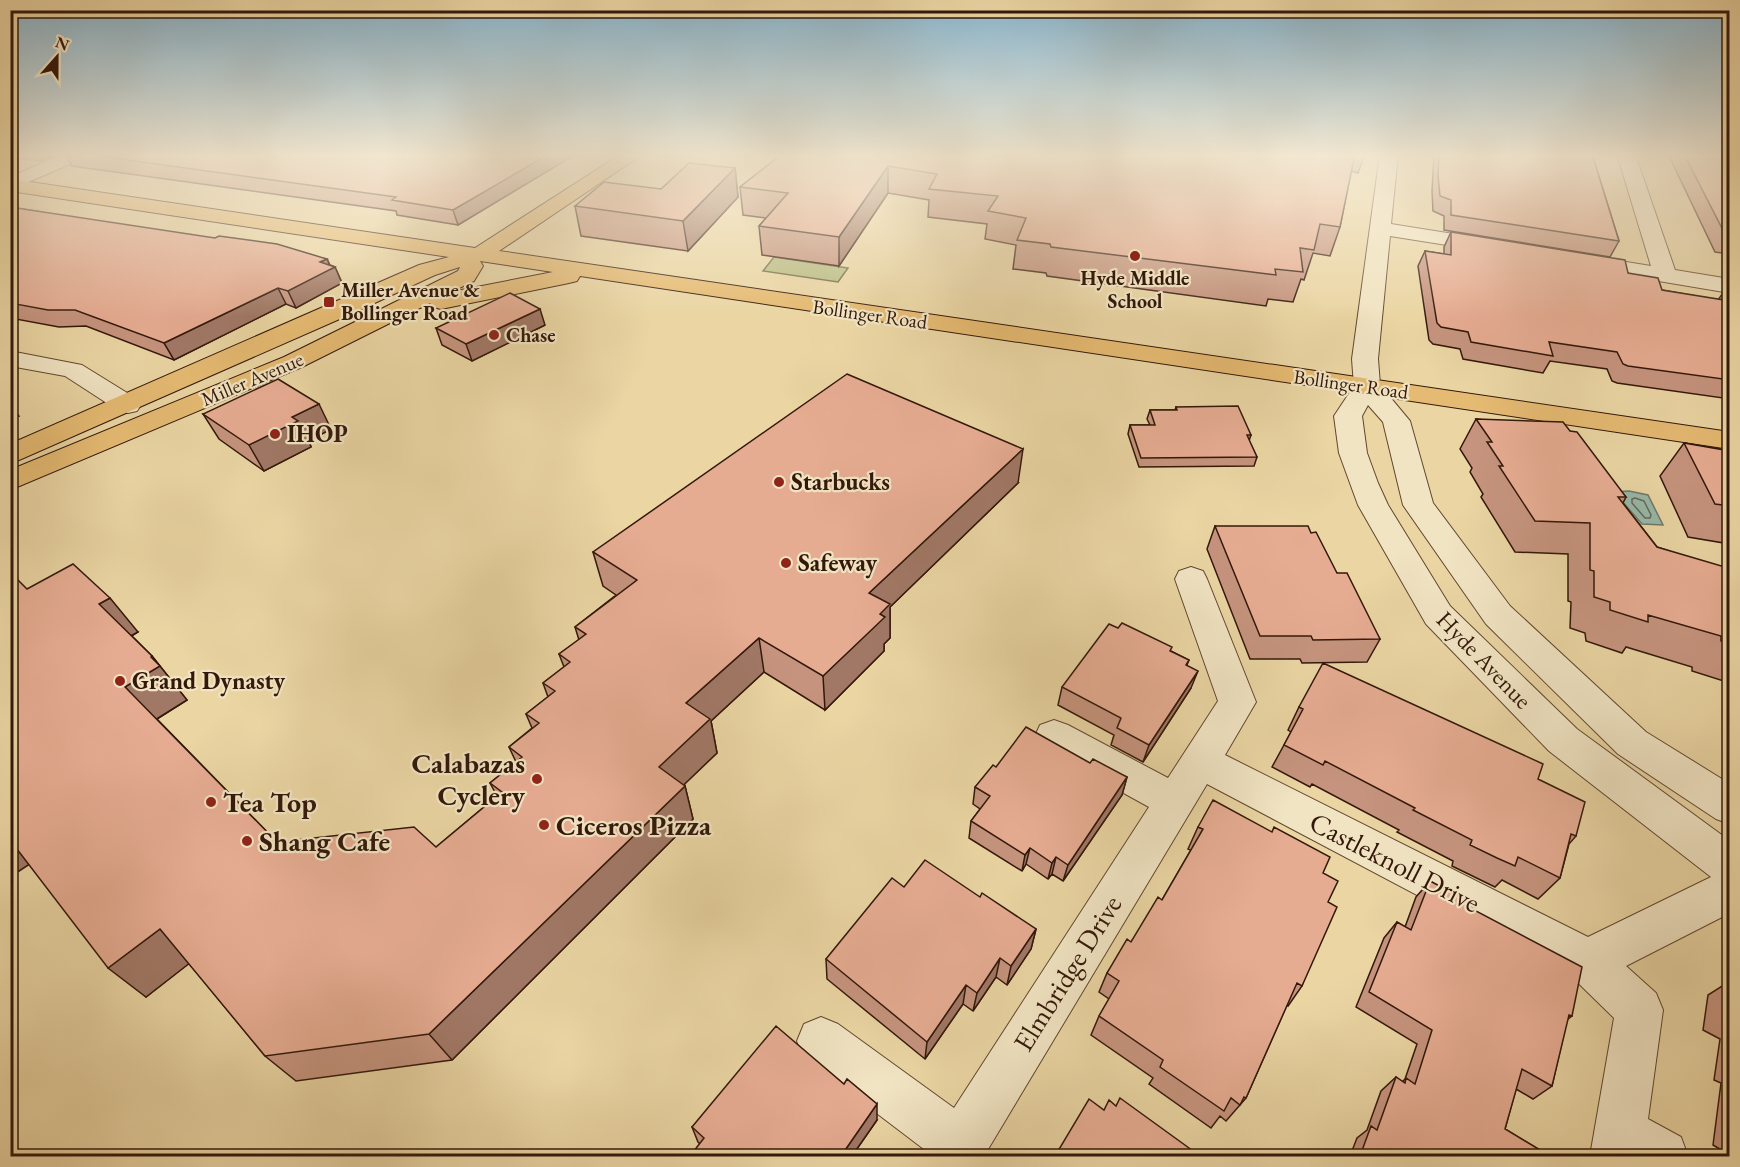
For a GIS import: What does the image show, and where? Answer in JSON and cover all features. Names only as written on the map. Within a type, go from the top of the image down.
[{"type":"main road","name":"Bollinger Road","points":[[167,208],[1730,441]]},
{"type":"main road","name":"Miller Avenue","points":[[10,455],[128,405],[427,270],[479,255],[550,208]]},
{"type":"main road","name":"Miller Avenue","points":[[10,481],[293,362],[466,276],[479,255]]},
{"type":"main road","points":[[398,311],[468,294],[528,285],[588,271]]},
{"type":"street","points":[[1367,386],[1365,359],[1382,208]]},
{"type":"street","points":[[1644,208],[1665,275]]},
{"type":"street","points":[[1380,228],[1512,250]]},
{"type":"street","points":[[1559,258],[1730,286]]},
{"type":"street","points":[[10,358],[73,370],[128,405]]},
{"type":"street","name":"Hyde Avenue","points":[[1730,806],[1632,743],[1498,615],[1418,505],[1396,421],[1367,386],[1348,416],[1353,453],[1373,505],[1438,615],[1563,740],[1730,866]]},
{"type":"street","name":"Elmbridge Drive","points":[[821,1041],[957,1151],[1238,702],[1191,579]]},
{"type":"street","points":[[1054,736],[1174,801]]},
{"type":"street","name":"Castleknoll Drive","points":[[1202,762],[1588,961],[1639,1010],[1633,1148]]},
{"type":"street","points":[[1588,961],[1730,890]]},
{"type":"green space","points":[[774,257],[848,268],[838,282],[763,271]]},
{"type":"water","points":[[1629,491],[1648,495],[1663,525],[1642,524],[1614,492]]},
{"type":"building","points":[[10,208],[215,238],[219,236],[277,244],[327,259],[320,262],[335,267],[288,291],[278,288],[164,343],[75,310],[48,310],[10,303]]},
{"type":"building","points":[[593,208],[695,208],[683,221]]},
{"type":"building","points":[[774,208],[859,208],[839,237],[759,226]]},
{"type":"building","points":[[990,208],[1344,208],[1340,227],[1320,224],[1314,250],[1300,248],[1303,272],[1275,269],[1276,275],[1051,247],[1050,244],[1017,240],[1026,218],[988,211]]},
{"type":"building","points":[[1451,208],[1609,208],[1619,241],[1451,215]]},
{"type":"building","points":[[1712,208],[1730,208],[1730,237],[1726,236]]},
{"type":"building","points":[[1451,232],[1625,260],[1628,273],[1658,278],[1662,290],[1730,301],[1730,380],[1628,366],[1623,364],[1617,352],[1549,342],[1553,356],[1471,342],[1468,332],[1441,327],[1437,323],[1425,251],[1451,255]]},
{"type":"building","points":[[510,293],[540,309],[466,344],[436,328]]},
{"type":"building","points":[[847,374],[1023,449],[869,593],[890,604],[880,614],[885,617],[823,676],[759,638],[686,703],[710,719],[659,767],[685,786],[429,1034],[265,1056],[160,929],[108,968],[10,840],[10,572],[27,589],[73,564],[110,598],[99,604],[160,666],[125,687],[277,842],[414,827],[436,847],[502,792],[490,783],[522,757],[509,747],[539,723],[526,714],[555,691],[543,683],[570,662],[559,654],[586,634],[575,627],[637,580],[593,552]]},
{"type":"building","points":[[278,379],[319,404],[292,417],[298,421],[249,445],[203,414]]},
{"type":"building","points":[[1238,406],[1251,435],[1247,435],[1257,457],[1141,458],[1130,425],[1155,425],[1150,410],[1177,410],[1176,407]]},
{"type":"building","points":[[1476,419],[1563,422],[1570,431],[1577,432],[1626,497],[1618,497],[1657,547],[1725,567],[1725,571],[1730,572],[1730,643],[1721,641],[1721,636],[1648,615],[1648,622],[1610,610],[1610,602],[1594,597],[1594,571],[1590,570],[1590,523],[1535,521],[1499,466],[1503,466],[1487,442],[1492,442]]},
{"type":"building","points":[[1684,443],[1730,451],[1730,506],[1715,504]]},
{"type":"building","points":[[1215,526],[1308,526],[1311,533],[1316,532],[1337,573],[1347,573],[1380,639],[1313,640],[1311,636],[1260,636]]},
{"type":"building","points":[[1122,623],[1172,647],[1170,651],[1189,660],[1186,665],[1198,671],[1149,745],[1117,728],[1121,718],[1062,687],[1109,624],[1118,628]]},
{"type":"building","points":[[1323,663],[1543,764],[1538,779],[1585,802],[1576,836],[1571,834],[1560,878],[1518,857],[1515,866],[1470,845],[1472,840],[1413,810],[1415,808],[1325,761],[1323,765],[1284,745],[1303,709],[1299,707]]},
{"type":"building","points":[[1026,727],[1090,763],[1093,759],[1127,777],[1068,865],[1056,857],[1052,863],[1030,848],[1025,855],[971,821],[990,796],[975,787],[993,765],[996,767]]},
{"type":"building","points":[[1213,800],[1272,832],[1274,827],[1330,857],[1323,873],[1338,881],[1328,902],[1337,907],[1302,986],[1297,983],[1246,1098],[1244,1097],[1240,1105],[1231,1098],[1224,1111],[1160,1067],[1163,1060],[1099,1016],[1119,981],[1107,973],[1127,939],[1131,942],[1158,897],[1162,900],[1203,829],[1198,827]]},
{"type":"building","points":[[925,860],[980,897],[982,893],[1036,929],[1011,966],[1000,958],[977,993],[966,985],[927,1042],[826,959],[892,878],[904,887]]},
{"type":"building","points":[[1430,881],[1476,905],[1474,910],[1582,967],[1572,1016],[1569,1015],[1552,1086],[1522,1069],[1505,1129],[1550,1156],[1360,1156],[1371,1126],[1377,1130],[1396,1077],[1405,1083],[1406,1078],[1415,1084],[1432,1030],[1369,992],[1397,922],[1411,930]]},
{"type":"building","points":[[776,1026],[844,1084],[847,1079],[877,1104],[841,1156],[690,1156],[704,1138],[692,1127]]},
{"type":"building","points":[[1120,1098],[1200,1156],[1055,1156],[1089,1099],[1104,1110],[1109,1100],[1116,1106]]},
{"type":"place","name":"Hyde Middle School","points":[[1135,256]]},
{"type":"place","name":"Miller Avenue & Bollinger Road","points":[[329,302]]},
{"type":"place","name":"Chase","points":[[494,335]]},
{"type":"place","name":"IHOP","points":[[275,434]]},
{"type":"place","name":"Starbucks","points":[[779,482]]},
{"type":"place","name":"Safeway","points":[[786,563]]},
{"type":"place","name":"Grand Dynasty","points":[[120,681]]},
{"type":"place","name":"Calabazas Cyclery","points":[[537,779]]},
{"type":"place","name":"Tea Top","points":[[211,802]]},
{"type":"place","name":"Ciceros Pizza","points":[[544,825]]},
{"type":"place","name":"Shang Cafe","points":[[247,841]]}]
